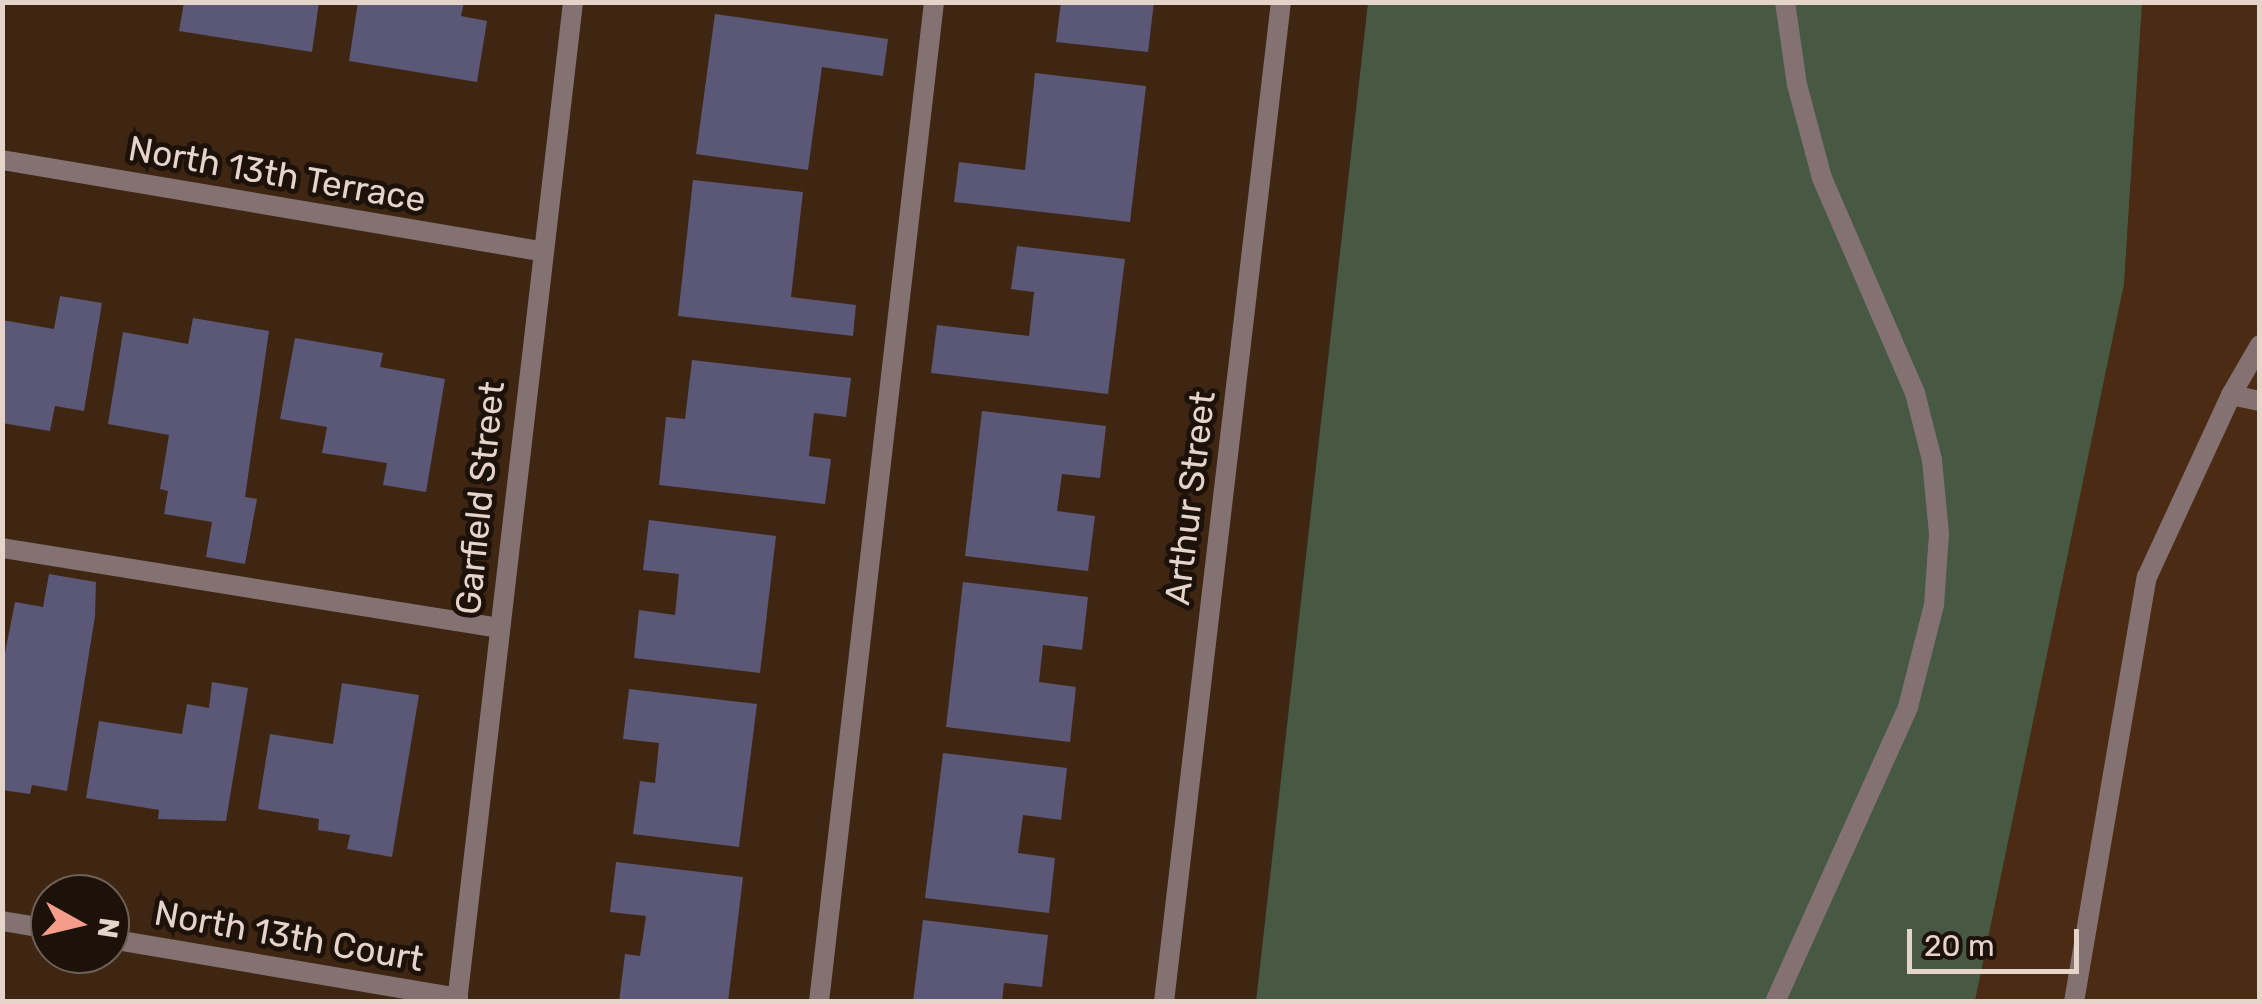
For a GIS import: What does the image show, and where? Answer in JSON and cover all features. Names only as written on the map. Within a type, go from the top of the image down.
[{"type":"street","name":"Garfield Street","points":[[457,1000],[540,252],[573,2]]},
{"type":"street","points":[[819,1002],[934,2]]},
{"type":"street","name":"Arthur Street","points":[[1164,1002],[1280,2]]},
{"type":"street","points":[[1775,1002],[1908,707],[1934,606],[1938,534],[1932,460],[1915,393],[1822,178],[1797,85],[1785,2]]},
{"type":"street","name":"North 13th Terrace","points":[[2,160],[540,252]]},
{"type":"street","points":[[2074,1002],[2147,576],[2231,395],[2260,345]]},
{"type":"street","points":[[2231,395],[2260,401]]},
{"type":"street","points":[[2,548],[499,628]]},
{"type":"street","points":[[2,921],[30,926]]},
{"type":"street","name":"North 13th Court","points":[[130,943],[457,1000]]},
{"type":"shaded area","points":[[2142,3],[2259,3],[2259,1001],[1975,1002],[2124,284]]},
{"type":"green space","points":[[1368,3],[2142,3],[2124,284],[1975,1001],[1256,1002]]},
{"type":"building","points":[[184,2],[319,2],[312,52],[179,31]]},
{"type":"building","points":[[358,2],[464,2],[461,16],[487,21],[477,82],[349,61]]},
{"type":"building","points":[[1061,2],[1154,2],[1148,52],[1056,42]]},
{"type":"building","points":[[715,14],[888,39],[883,76],[822,67],[808,170],[696,154]]},
{"type":"building","points":[[1035,73],[1146,86],[1130,222],[954,202],[959,162],[1025,170]]},
{"type":"building","points":[[693,180],[803,192],[791,297],[856,305],[853,336],[678,316]]},
{"type":"building","points":[[1017,246],[1125,259],[1108,394],[931,373],[937,325],[1029,336],[1034,292],[1011,289]]},
{"type":"building","points":[[60,296],[102,303],[84,411],[55,406],[50,431],[2,423],[2,320],[54,329]]},
{"type":"building","points":[[193,318],[269,331],[245,497],[257,499],[245,564],[206,557],[212,522],[164,514],[168,491],[160,489],[169,435],[108,424],[123,332],[188,344]]},
{"type":"building","points":[[295,338],[383,353],[380,367],[445,379],[426,492],[383,485],[387,463],[322,453],[327,427],[280,419]]},
{"type":"building","points":[[692,360],[851,378],[846,417],[814,413],[809,456],[831,459],[825,504],[659,485],[666,417],[685,419]]},
{"type":"building","points":[[982,411],[1106,426],[1100,478],[1062,474],[1057,511],[1095,516],[1088,571],[965,556]]},
{"type":"building","points":[[649,520],[776,536],[760,673],[634,658],[639,610],[675,615],[679,574],[643,570]]},
{"type":"building","points":[[49,574],[96,582],[95,616],[67,791],[32,785],[30,794],[2,790],[2,668],[15,602],[43,607]]},
{"type":"building","points":[[963,582],[1088,597],[1082,650],[1043,645],[1039,682],[1076,687],[1070,742],[946,727]]},
{"type":"building","points":[[212,682],[248,688],[226,821],[158,819],[159,810],[86,798],[99,721],[182,734],[187,704],[209,708]]},
{"type":"building","points":[[342,683],[419,695],[392,857],[347,849],[350,835],[318,830],[319,819],[258,809],[270,734],[333,744]]},
{"type":"building","points":[[629,689],[757,704],[739,847],[633,834],[640,781],[655,783],[659,743],[623,739]]},
{"type":"building","points":[[943,753],[1067,768],[1061,820],[1023,815],[1018,853],[1055,858],[1049,913],[925,898]]},
{"type":"building","points":[[616,862],[743,877],[728,1002],[619,1002],[625,954],[640,956],[646,916],[610,912]]},
{"type":"building","points":[[923,920],[1048,935],[1042,987],[1004,983],[1002,1002],[913,1002]]}]
